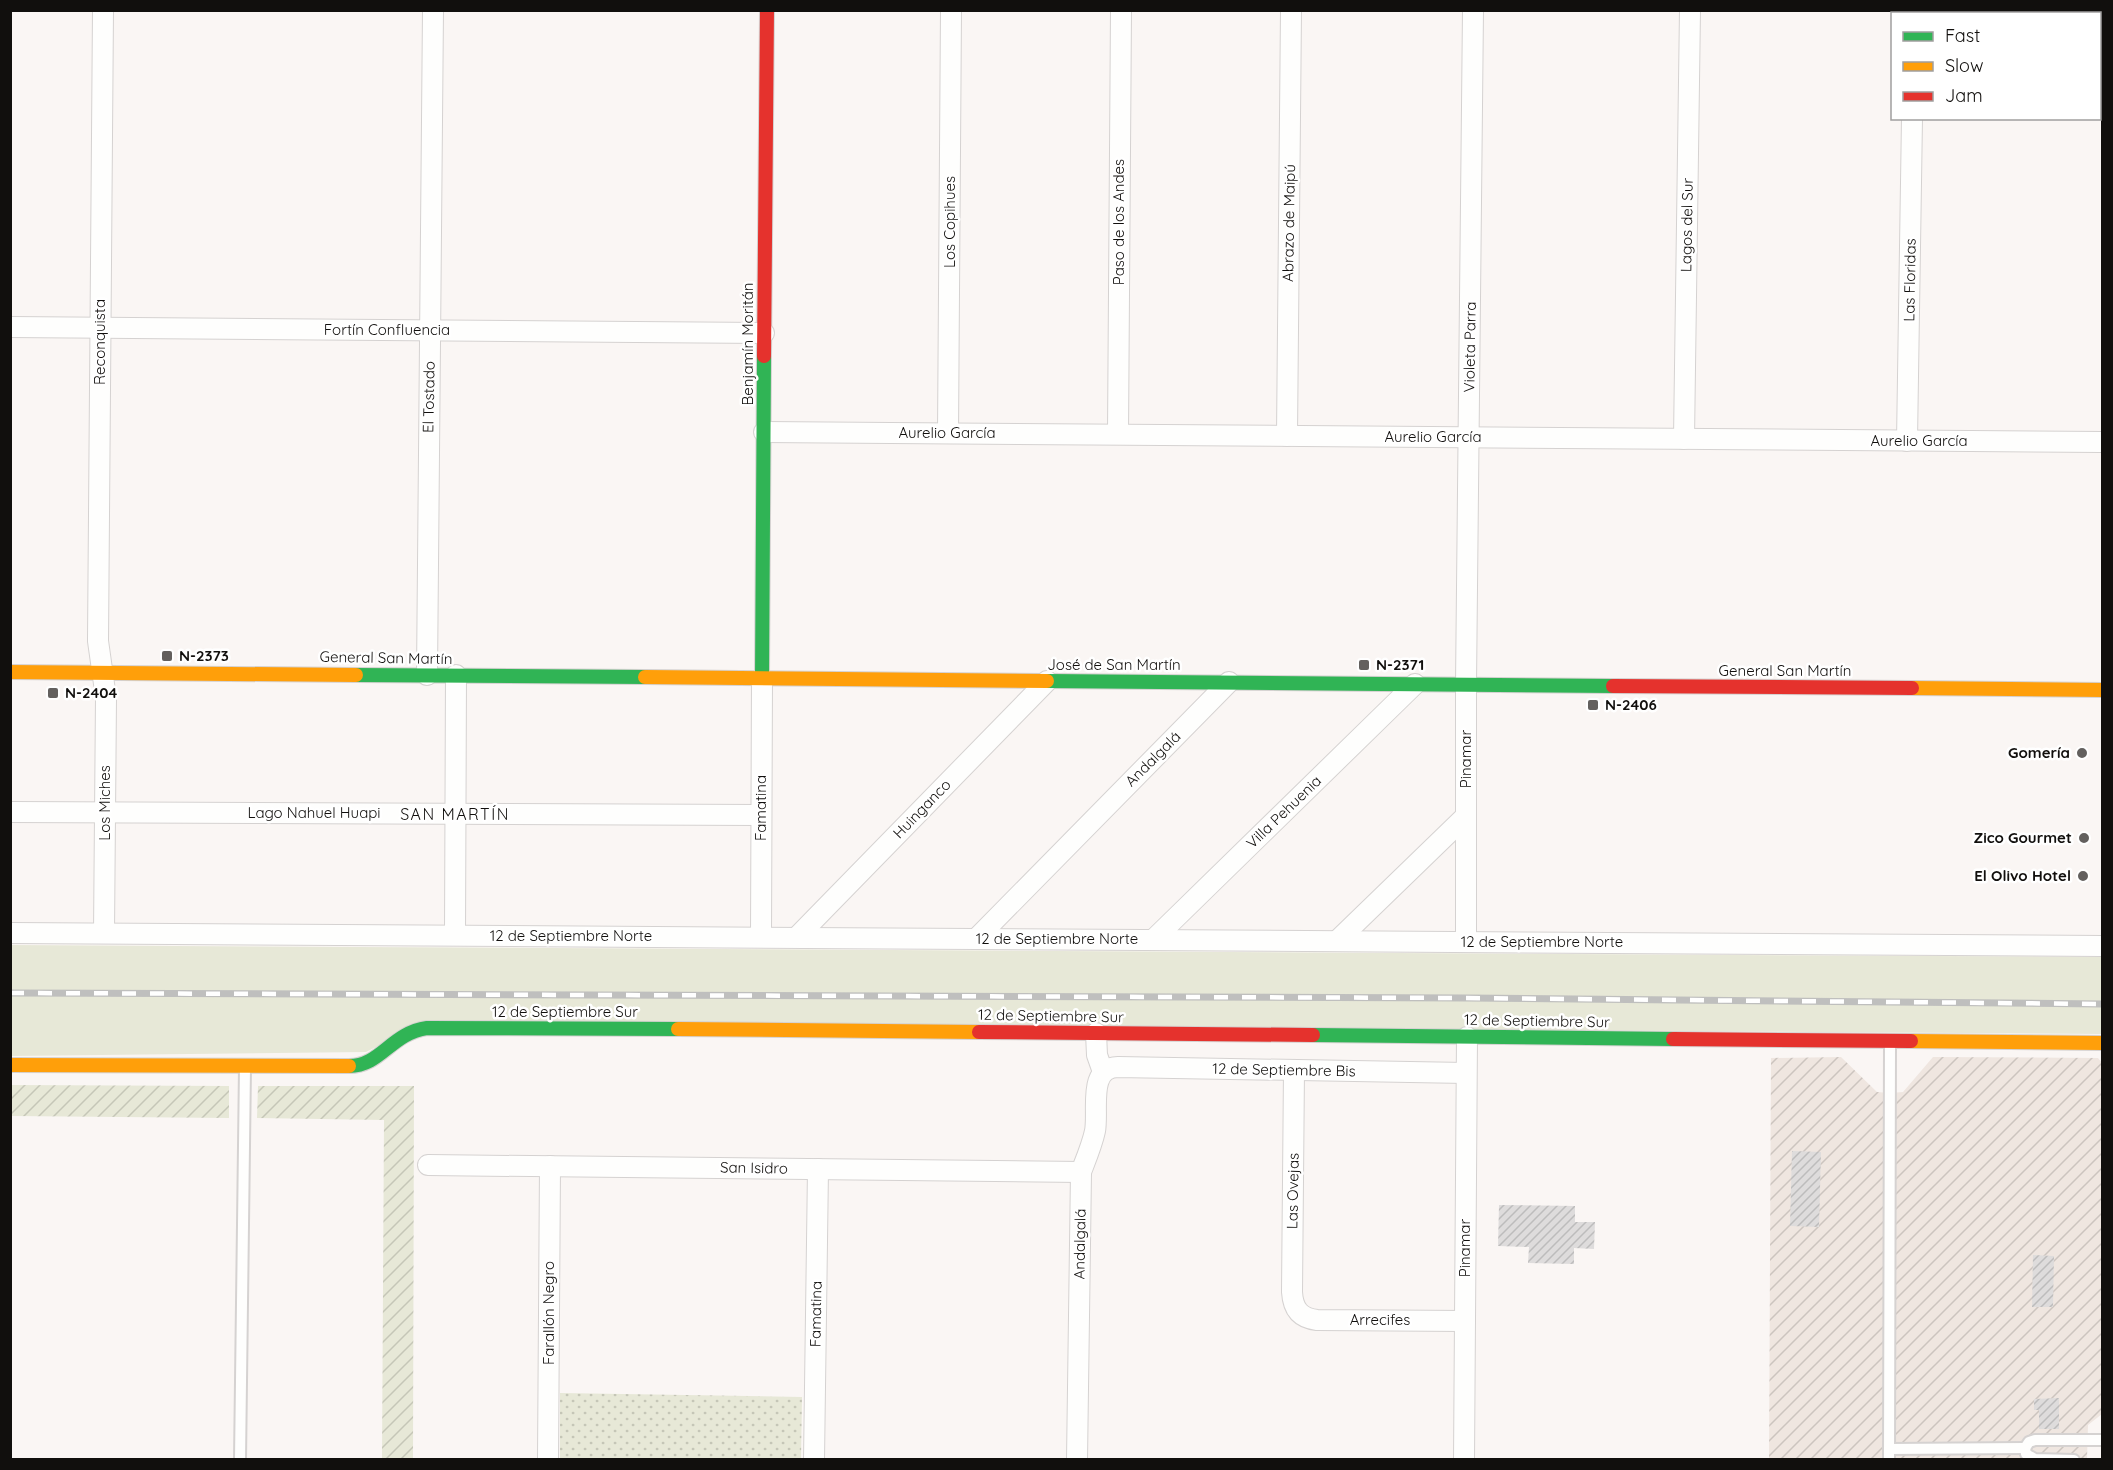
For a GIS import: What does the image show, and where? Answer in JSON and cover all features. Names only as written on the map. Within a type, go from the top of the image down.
[{"type":"street","name":"Reconquista","points":[[102,672],[98,641],[103,10]]},
{"type":"street","name":"El Tostado","points":[[427,675],[433,10]]},
{"type":"street","name":"Benjamín Moritán","points":[[762,678],[766,10]]},
{"type":"street","name":"Los Copihues","points":[[948,433],[951,10]]},
{"type":"street","name":"Paso de los Andes","points":[[1118,434],[1120,10]]},
{"type":"street","name":"Abrazo de Maipú","points":[[1287,436],[1292,10]]},
{"type":"street","name":"Violeta Parra","points":[[1466,684],[1473,10]]},
{"type":"street","name":"Lagos del Sur","points":[[1684,439],[1690,10]]},
{"type":"street","name":"Las Floridas","points":[[1907,441],[1912,120]]},
{"type":"street","name":"Fortín Confluencia","points":[[10,327],[764,333]]},
{"type":"street","name":"Aurelio García","points":[[764,432],[2103,442]]},
{"type":"street","name":"General San Martín","points":[[10,672],[762,678]]},
{"type":"street","name":"Los Miches","points":[[102,672],[106,698],[104,933]]},
{"type":"street","points":[[455,935],[456,675]]},
{"type":"street","name":"José de San Martín","points":[[762,678],[1466,684]]},
{"type":"street","name":"Famatina","points":[[761,937],[762,678]]},
{"type":"street","name":"Huinganco","points":[[797,938],[1047,681]]},
{"type":"street","name":"Andalgalá","points":[[977,938],[1229,682]]},
{"type":"street","name":"Villa Pehuenia","points":[[1154,939],[1415,684]]},
{"type":"street","name":"General San Martín","points":[[1466,684],[2103,690]]},
{"type":"street","name":"Pinamar","points":[[1466,684],[1466,941]]},
{"type":"street","name":"Lago Nahuel Huapi","points":[[10,812],[761,815]]},
{"type":"street","points":[[1338,940],[1466,816]]},
{"type":"street","name":"12 de Septiembre Norte","points":[[10,933],[2103,946]]},
{"type":"street","name":"12 de Septiembre Sur","points":[[10,1065],[362,1065],[376,1058],[404,1034],[428,1028],[2103,1042]]},
{"type":"street","name":"Andalgalá","points":[[1077,1460],[1081,1172],[1094,1133],[1097,1084],[1103,1072],[1097,1055],[1096,1033]]},
{"type":"street","name":"Pinamar","points":[[1464,1460],[1467,1037]]},
{"type":"street","name":"12 de Septiembre Bis","points":[[1103,1072],[1114,1067],[1466,1073]]},
{"type":"street","name":"Las Ovejas","points":[[1294,1070],[1292,1292],[1297,1311]]},
{"type":"street","name":"San Isidro","points":[[428,1165],[1081,1172]]},
{"type":"street","name":"Farallón Negro","points":[[548,1460],[550,1166]]},
{"type":"street","name":"Famatina","points":[[814,1460],[818,1169]]},
{"type":"street","name":"Arrecifes","points":[[1297,1311],[1302,1316],[1317,1320],[1465,1321]]},
{"type":"lane","points":[[1890,1041],[1889,1454],[2020,1452],[2035,1459],[2074,1460]]},
{"type":"lane","points":[[240,1460],[245,1066]]},
{"type":"lane","points":[[2020,1452],[2027,1444],[2036,1440],[2103,1440]]},
{"type":"shaded area","points":[[1841,1057],[1877,1092],[1890,1093],[1903,1092],[1933,1057],[2098,1058],[2102,1063],[2102,1414],[2088,1425],[2087,1459],[1769,1460],[1771,1058]]},
{"type":"green space","points":[[11,945],[2102,957],[2102,1034],[426,1022],[366,1052],[11,1056]]},
{"type":"green space","points":[[11,1085],[229,1086],[229,1118],[11,1116]]},
{"type":"green space","points":[[258,1086],[414,1086],[413,1459],[382,1459],[384,1120],[257,1118]]},
{"type":"green space","points":[[560,1393],[802,1397],[801,1459],[560,1459]]},
{"type":"building","points":[[1792,1151],[1821,1152],[1819,1227],[1790,1226]]},
{"type":"building","points":[[1499,1205],[1575,1206],[1575,1222],[1595,1222],[1594,1249],[1574,1248],[1574,1264],[1528,1263],[1529,1247],[1498,1246]]},
{"type":"building","points":[[2033,1255],[2054,1256],[2053,1307],[2032,1307]]},
{"type":"building","points":[[2059,1398],[2059,1429],[2039,1429],[2039,1410],[2034,1410],[2034,1399]]},
{"type":"railway","points":[[10,993],[1466,998],[2102,1004]]},
{"type":"traffic: fast","points":[[762,678],[764,356]]},
{"type":"traffic: fast","points":[[356,675],[645,677]]},
{"type":"traffic: fast","points":[[1047,681],[1613,686]]},
{"type":"traffic: fast","points":[[349,1066],[370,1061],[404,1036],[427,1028],[678,1029]]},
{"type":"traffic: fast","points":[[1313,1035],[1673,1039]]},
{"type":"traffic: slow","points":[[10,672],[356,675]]},
{"type":"traffic: slow","points":[[645,677],[1047,681]]},
{"type":"traffic: slow","points":[[1912,688],[2102,690]]},
{"type":"traffic: slow","points":[[678,1029],[979,1032]]},
{"type":"traffic: slow","points":[[1911,1041],[2102,1043]]},
{"type":"traffic: slow","points":[[10,1065],[349,1066]]},
{"type":"traffic: jam","points":[[764,356],[767,10]]},
{"type":"traffic: jam","points":[[1613,686],[1912,688]]},
{"type":"traffic: jam","points":[[979,1032],[1313,1035]]},
{"type":"traffic: jam","points":[[1673,1039],[1911,1041]]},
{"type":"place","name":"N-2373","points":[[167,656]]},
{"type":"place","name":"N-2371","points":[[1364,665]]},
{"type":"place","name":"N-2404","points":[[53,693]]},
{"type":"place","name":"N-2406","points":[[1593,705]]},
{"type":"place","name":"Gomería","points":[[2082,753]]},
{"type":"place","name":"Zico Gourmet","points":[[2084,838]]},
{"type":"place","name":"El Olivo Hotel","points":[[2083,876]]},
{"type":"district","name":"SAN MARTÍN","points":[[455,814]]}]
